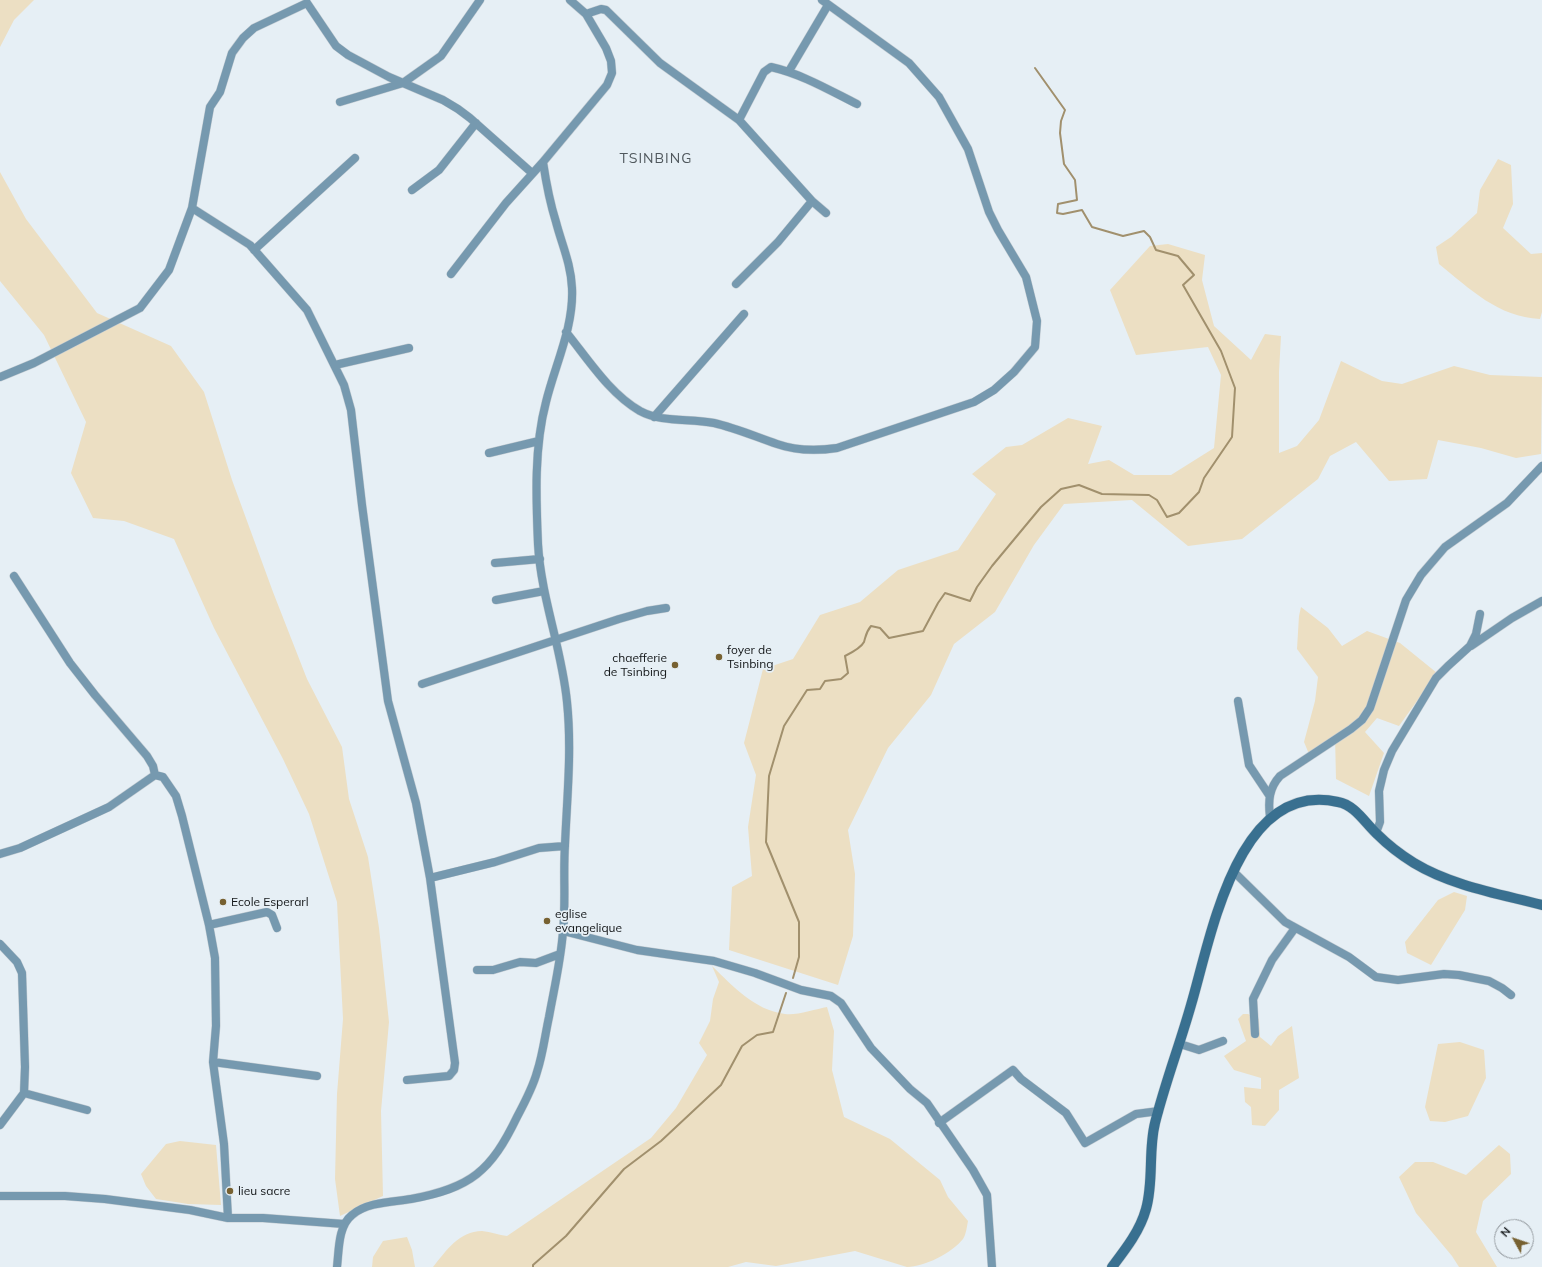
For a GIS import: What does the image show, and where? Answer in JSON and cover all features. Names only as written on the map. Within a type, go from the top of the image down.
[{"type":"main road","points":[[1112,1267],[1135,1234],[1142,1222],[1147,1208],[1152,1140],[1159,1111],[1180,1044],[1217,912],[1233,871],[1258,832],[1270,817],[1292,805],[1305,801],[1322,800],[1339,802],[1350,806],[1376,833],[1413,863],[1445,878],[1542,905]]},
{"type":"street","points":[[340,102],[403,82],[441,56],[480,0]]},
{"type":"street","points":[[452,274],[506,203],[608,85],[612,73],[611,61],[606,48],[586,14],[570,0]]},
{"type":"street","points":[[0,377],[34,363],[140,308],[169,270],[192,208],[210,107],[220,92],[232,53],[243,38],[254,28],[307,2],[336,46],[348,55],[443,100],[476,123],[532,173]]},
{"type":"street","points":[[566,332],[615,391],[639,410],[654,418],[712,423],[731,427],[777,444],[797,449],[816,451],[837,448],[974,402],[994,390],[1014,372],[1035,347],[1037,321],[1026,277],[989,212],[968,149],[947,109],[935,91],[909,63],[825,3],[789,71]]},
{"type":"street","points":[[586,14],[602,9],[606,10],[660,63],[739,120],[812,201],[826,213]]},
{"type":"street","points":[[739,120],[767,68],[771,67],[789,71],[856,104]]},
{"type":"street","points":[[412,190],[439,170],[476,123]]},
{"type":"street","points":[[254,250],[355,158]]},
{"type":"street","points":[[338,1267],[344,1224],[351,1215],[362,1209],[439,1194],[466,1182],[482,1172],[496,1156],[521,1110],[537,1072],[560,954],[563,931],[564,846],[570,772],[568,717],[567,701],[556,640],[544,590],[540,559],[537,497],[539,441],[546,400],[557,368],[566,332],[572,290],[570,266],[556,224],[543,162]]},
{"type":"street","points":[[736,284],[778,242],[812,201]]},
{"type":"street","points":[[192,208],[250,244],[307,310],[344,385],[351,410],[388,701],[416,803],[430,878],[455,1063],[454,1070],[449,1076],[407,1080]]},
{"type":"street","points":[[654,418],[744,314]]},
{"type":"street","points":[[335,365],[409,348]]},
{"type":"street","points":[[489,453],[539,441]]},
{"type":"street","points":[[1270,817],[1270,795],[1273,784],[1280,776],[1327,747],[1362,720],[1370,708],[1406,600],[1412,588],[1432,561],[1461,534],[1507,503],[1542,466]]},
{"type":"street","points":[[495,563],[540,559]]},
{"type":"street","points":[[14,576],[70,663],[95,695],[139,744],[153,766],[155,776]]},
{"type":"street","points":[[496,600],[544,590]]},
{"type":"street","points":[[1376,833],[1380,822],[1379,791],[1384,770],[1392,751],[1436,678],[1470,646],[1512,618],[1542,601]]},
{"type":"street","points":[[422,684],[647,611],[666,608]]},
{"type":"street","points":[[1470,646],[1476,634],[1480,614]]},
{"type":"street","points":[[1238,701],[1249,765],[1270,795]]},
{"type":"street","points":[[0,854],[27,845],[109,807],[155,776],[163,777],[176,796],[209,925],[215,958],[216,984],[213,1062],[224,1144],[228,1218]]},
{"type":"street","points":[[430,878],[496,862],[539,848],[564,846]]},
{"type":"street","points":[[1233,871],[1277,915],[1295,928],[1349,957],[1376,977],[1398,980],[1444,974],[1459,975],[1489,981],[1511,995]]},
{"type":"street","points":[[209,925],[267,912],[272,915],[278,928]]},
{"type":"street","points":[[1255,1034],[1252,999],[1272,960],[1295,928]]},
{"type":"street","points":[[563,931],[637,950],[714,961],[755,973],[801,990],[831,996],[841,1003],[871,1048],[910,1089],[927,1103],[939,1123],[973,1170],[987,1195],[992,1267]]},
{"type":"street","points":[[0,944],[17,962],[22,973],[25,1067],[24,1093],[0,1125]]},
{"type":"street","points":[[477,970],[493,970],[520,962],[536,963],[560,954]]},
{"type":"street","points":[[1180,1044],[1199,1050],[1223,1041]]},
{"type":"street","points":[[213,1062],[317,1076]]},
{"type":"street","points":[[939,1123],[1014,1070],[1021,1079],[1066,1113],[1085,1143],[1136,1114],[1159,1111]]},
{"type":"street","points":[[24,1093],[87,1110]]},
{"type":"street","points":[[0,1196],[65,1196],[105,1199],[190,1210],[228,1218],[270,1218],[344,1224]]},
{"type":"shaded area","points":[[0,0],[34,0],[14,20],[0,47]]},
{"type":"shaded area","points":[[1498,159],[1511,165],[1513,204],[1503,228],[1531,254],[1542,253],[1542,312],[1540,319],[1511,313],[1485,300],[1439,264],[1436,247],[1451,237],[1477,213],[1480,190]]},
{"type":"shaded area","points":[[0,172],[26,219],[97,313],[171,346],[204,392],[232,480],[273,592],[307,679],[342,747],[349,799],[368,857],[379,928],[389,1022],[381,1111],[383,1196],[340,1216],[335,1179],[337,1094],[343,1019],[337,902],[309,814],[283,759],[214,628],[174,539],[124,521],[93,518],[71,473],[86,422],[44,335],[0,281]]},
{"type":"shaded area","points":[[1168,244],[1205,255],[1202,280],[1214,326],[1251,360],[1265,334],[1281,336],[1279,372],[1279,453],[1297,446],[1319,420],[1341,361],[1382,381],[1402,384],[1454,366],[1490,375],[1542,377],[1541,454],[1516,458],[1481,448],[1438,440],[1427,479],[1389,481],[1356,442],[1330,456],[1318,479],[1242,539],[1188,546],[1132,500],[1064,504],[1034,545],[995,612],[954,644],[931,695],[888,748],[848,830],[855,874],[853,936],[838,985],[729,950],[732,887],[752,876],[748,827],[756,775],[744,743],[763,669],[793,659],[820,615],[860,602],[898,570],[958,550],[996,494],[972,474],[1006,447],[1022,445],[1068,418],[1102,426],[1088,464],[1109,460],[1134,475],[1171,475],[1214,448],[1221,375],[1208,347],[1136,355],[1110,290],[1150,246]]},
{"type":"shaded area","points":[[1301,607],[1328,628],[1342,646],[1367,631],[1400,643],[1437,673],[1399,726],[1377,718],[1365,732],[1384,753],[1369,796],[1336,779],[1335,736],[1309,754],[1304,742],[1315,701],[1318,677],[1297,649]]},
{"type":"shaded area","points":[[1454,892],[1467,896],[1465,910],[1431,965],[1407,953],[1405,942],[1438,900]]},
{"type":"shaded area","points":[[712,966],[745,996],[763,1008],[774,1012],[794,1014],[827,1007],[834,1031],[832,1070],[844,1117],[890,1139],[940,1180],[948,1197],[968,1221],[966,1233],[963,1239],[945,1254],[929,1262],[907,1267],[855,1251],[776,1266],[746,1262],[728,1267],[433,1267],[454,1243],[466,1234],[482,1231],[507,1236],[651,1138],[676,1108],[707,1055],[699,1043],[710,1021],[713,999],[719,982]]},
{"type":"shaded area","points":[[1243,1014],[1248,1014],[1259,1019],[1260,1037],[1271,1046],[1278,1036],[1292,1026],[1299,1078],[1279,1090],[1279,1110],[1265,1126],[1252,1125],[1251,1107],[1245,1102],[1244,1087],[1261,1089],[1261,1078],[1234,1070],[1224,1056],[1246,1041],[1238,1019]]},
{"type":"shaded area","points":[[1460,1042],[1484,1050],[1486,1078],[1468,1116],[1445,1122],[1430,1121],[1425,1107],[1438,1044]]},
{"type":"shaded area","points":[[180,1141],[216,1145],[221,1205],[188,1204],[156,1199],[146,1186],[141,1174],[166,1144]]},
{"type":"shaded area","points":[[1499,1145],[1510,1154],[1511,1174],[1483,1201],[1476,1232],[1497,1267],[1459,1267],[1452,1256],[1416,1213],[1399,1177],[1415,1162],[1433,1162],[1466,1175]]},
{"type":"shaded area","points":[[407,1237],[412,1250],[415,1267],[372,1267],[373,1257],[383,1241]]},
{"type":"waterway","points":[[793,978],[799,957],[799,922],[766,842],[769,776],[784,726],[807,690],[820,689],[825,681],[841,679],[848,673],[845,656],[863,644],[867,632],[871,626],[880,628],[889,638],[923,631],[945,593],[970,601],[977,587],[992,566],[1041,507],[1061,489],[1079,485],[1102,494],[1149,495],[1157,500],[1167,517],[1179,513],[1199,492],[1204,478],[1232,437],[1235,388],[1221,351],[1183,285],[1194,275],[1178,256],[1156,250],[1150,237],[1144,231],[1123,236],[1092,227],[1082,210],[1063,214],[1057,213],[1058,204],[1077,200],[1075,180],[1064,164],[1060,133],[1061,121],[1065,110],[1035,68]]},
{"type":"waterway","points":[[533,1267],[533,1265],[566,1236],[624,1169],[661,1141],[721,1085],[742,1046],[757,1035],[773,1032],[786,993]]},
{"type":"place","name":"foyer de Tsinbing","points":[[719,657]]},
{"type":"place","name":"chaefferie de Tsinbing","points":[[675,665]]},
{"type":"place","name":"Ecole Esperarl","points":[[223,902]]},
{"type":"place","name":"eglise evangelique","points":[[547,921]]},
{"type":"place","name":"lieu sacre","points":[[230,1191]]},
{"type":"district","name":"TSINBING","points":[[656,159]]}]
